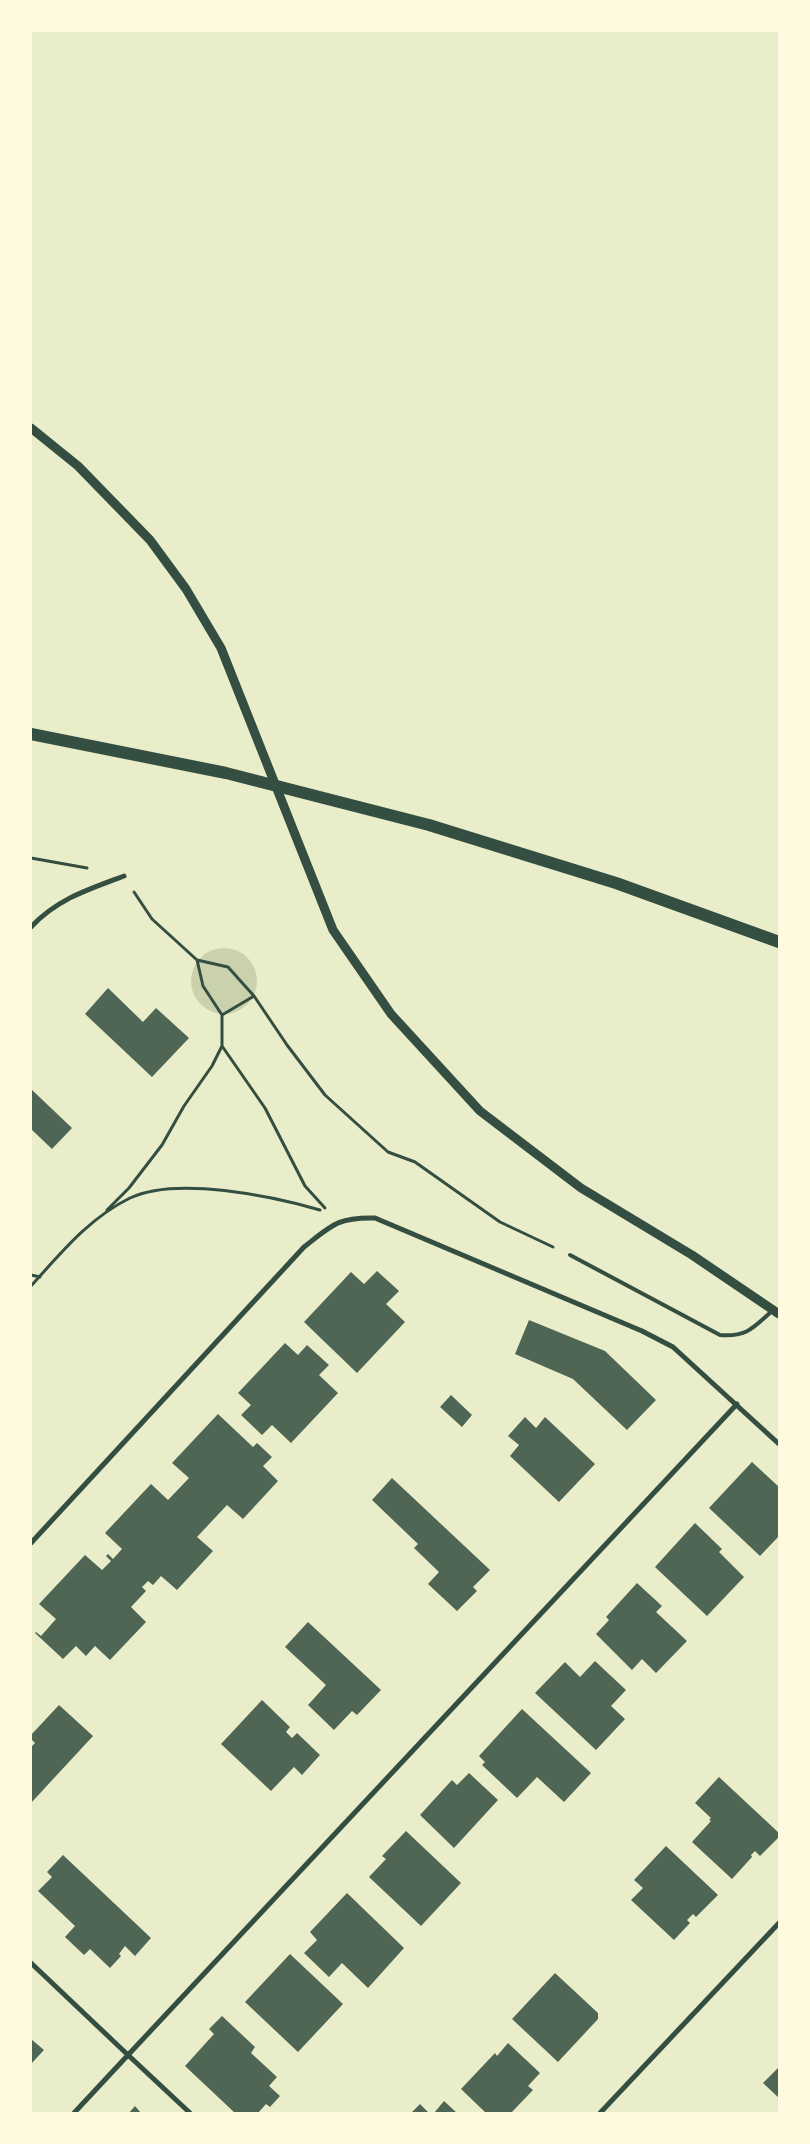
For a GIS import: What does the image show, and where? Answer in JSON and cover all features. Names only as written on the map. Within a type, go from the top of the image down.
[{"type":"main road","points":[[31,734],[226,773],[429,825],[616,883],[779,942]]},
{"type":"street","points":[[31,428],[78,466],[150,540],[186,589],[221,648],[333,930],[391,1014],[480,1111],[581,1188],[692,1255],[776,1312]]},
{"type":"street","points":[[31,926],[46,911],[77,893],[124,876]]},
{"type":"street","points":[[31,1543],[304,1248],[336,1222],[353,1217],[375,1218],[642,1331],[673,1347],[779,1444]]},
{"type":"street","points":[[74,2113],[737,1404]]},
{"type":"street","points":[[600,2113],[779,1923]]},
{"type":"street","points":[[31,1962],[190,2113]]},
{"type":"lane","points":[[570,1255],[720,1335],[735,1336],[748,1332],[776,1312]]},
{"type":"path","points":[[31,858],[124,876],[152,919],[197,960],[228,967],[254,996],[287,1045],[325,1095],[388,1152],[415,1162],[500,1222],[570,1255]]},
{"type":"path","points":[[31,1286],[81,1232],[102,1215],[128,1188],[157,1152],[184,1106],[212,1066],[222,1046],[222,1015],[203,986],[197,960]]},
{"type":"path","points":[[222,1015],[254,996]]},
{"type":"path","points":[[102,1215],[131,1198],[169,1188],[222,1190],[304,1205],[329,1212],[306,1186],[265,1108],[222,1046]]},
{"type":"path","points":[[31,1275],[40,1276]]},
{"type":"green space","points":[[218,948],[230,948],[248,957],[255,968],[257,981],[255,994],[248,1005],[237,1012],[218,1014],[205,1009],[196,1000],[191,987],[191,975],[196,962],[205,953]]},
{"type":"building","points":[[108,988],[143,1022],[156,1008],[189,1038],[152,1077],[85,1014]]},
{"type":"building","points":[[31,1089],[72,1128],[52,1149],[31,1129]]},
{"type":"building","points":[[377,1271],[399,1291],[386,1304],[405,1322],[357,1373],[304,1322],[351,1272],[364,1284]]},
{"type":"building","points":[[529,1320],[605,1351],[656,1400],[627,1430],[573,1379],[515,1354]]},
{"type":"building","points":[[285,1343],[298,1355],[307,1345],[329,1365],[319,1375],[338,1393],[291,1443],[272,1425],[262,1435],[241,1415],[251,1405],[238,1393]]},
{"type":"building","points":[[451,1395],[472,1415],[462,1427],[440,1407]]},
{"type":"building","points":[[218,1414],[253,1447],[257,1443],[272,1457],[263,1466],[278,1481],[243,1519],[227,1505],[197,1537],[213,1551],[177,1590],[161,1576],[153,1585],[148,1581],[142,1587],[146,1591],[131,1607],[146,1622],[110,1660],[95,1646],[86,1656],[76,1646],[63,1659],[35,1633],[41,1636],[56,1619],[39,1604],[85,1555],[102,1570],[111,1561],[106,1556],[108,1554],[113,1559],[122,1549],[105,1533],[151,1484],[168,1500],[189,1478],[172,1463]]},
{"type":"building","points":[[525,1417],[536,1428],[545,1417],[595,1464],[559,1502],[510,1456],[519,1445],[508,1436]]},
{"type":"building","points":[[752,1462],[779,1487],[779,1536],[760,1556],[709,1508]]},
{"type":"building","points":[[392,1478],[490,1570],[473,1587],[477,1591],[457,1611],[428,1584],[439,1572],[414,1548],[418,1544],[372,1500]]},
{"type":"building","points":[[695,1523],[722,1549],[719,1552],[744,1577],[707,1616],[655,1567]]},
{"type":"building","points":[[637,1583],[662,1606],[656,1612],[687,1641],[656,1673],[642,1659],[632,1670],[596,1634],[609,1620],[606,1617]]},
{"type":"building","points":[[308,1622],[381,1690],[357,1715],[352,1711],[334,1730],[308,1705],[326,1685],[285,1647]]},
{"type":"building","points":[[595,1661],[626,1690],[611,1706],[625,1719],[596,1750],[535,1693],[565,1662],[580,1677]]},
{"type":"building","points":[[262,1700],[290,1727],[286,1732],[292,1738],[297,1733],[320,1755],[302,1775],[294,1767],[271,1791],[221,1744]]},
{"type":"building","points":[[59,1705],[93,1736],[31,1803],[31,1747],[35,1743],[31,1739],[31,1735]]},
{"type":"building","points":[[522,1709],[591,1773],[564,1802],[537,1777],[517,1798],[482,1765],[485,1762],[479,1756]]},
{"type":"building","points":[[469,1773],[498,1800],[454,1848],[420,1815],[452,1780],[457,1785]]},
{"type":"building","points":[[719,1777],[779,1833],[779,1837],[760,1856],[755,1851],[732,1879],[692,1842],[711,1821],[709,1820],[711,1818],[695,1803]]},
{"type":"building","points":[[406,1831],[461,1883],[421,1926],[369,1877],[386,1859],[382,1856]]},
{"type":"building","points":[[666,1846],[718,1895],[696,1917],[693,1914],[687,1920],[690,1923],[674,1940],[631,1900],[643,1888],[634,1880]]},
{"type":"building","points":[[63,1855],[151,1938],[135,1956],[125,1946],[119,1954],[121,1956],[110,1968],[90,1949],[84,1955],[65,1937],[75,1926],[38,1891],[52,1877],[47,1872]]},
{"type":"building","points":[[347,1893],[404,1948],[368,1988],[342,1963],[329,1977],[304,1953],[317,1940],[310,1932]]},
{"type":"building","points":[[290,1954],[343,2004],[298,2052],[245,2002]]},
{"type":"building","points":[[555,1973],[598,2013],[598,2019],[558,2062],[512,2019]]},
{"type":"building","points":[[222,2016],[255,2047],[251,2053],[277,2077],[269,2086],[280,2096],[270,2107],[266,2104],[258,2113],[235,2113],[185,2066],[214,2034],[209,2029]]},
{"type":"building","points":[[31,2039],[44,2050],[31,2064]]},
{"type":"building","points":[[508,2043],[540,2073],[528,2086],[533,2090],[511,2113],[486,2113],[461,2089],[495,2053],[497,2056]]},
{"type":"building","points":[[779,2067],[779,2098],[763,2083]]},
{"type":"building","points":[[444,2101],[457,2113],[434,2113]]},
{"type":"building","points":[[420,2104],[429,2113],[411,2113]]},
{"type":"building","points":[[135,2106],[141,2113],[129,2113]]}]
